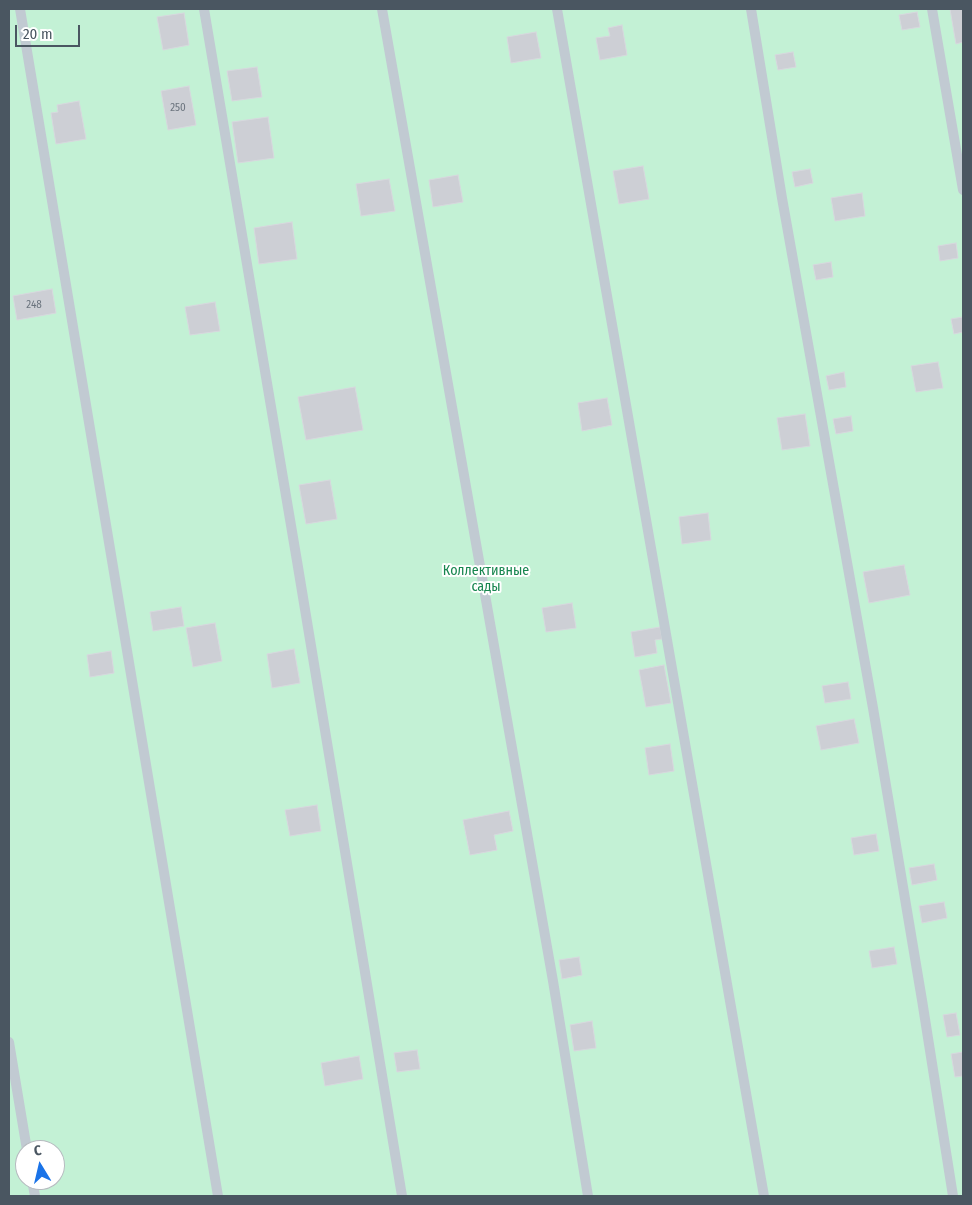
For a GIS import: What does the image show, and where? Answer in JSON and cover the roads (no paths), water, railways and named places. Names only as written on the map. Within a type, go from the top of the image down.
[{"type":"lane","points":[[20,9],[218,1196]]},
{"type":"lane","points":[[204,9],[402,1196]]},
{"type":"lane","points":[[382,9],[554,981],[588,1196]]},
{"type":"lane","points":[[556,9],[764,1196]]},
{"type":"lane","points":[[751,9],[782,198],[873,708],[953,1196]]},
{"type":"lane","points":[[932,9],[963,190]]},
{"type":"lane","points":[[9,1042],[25,1140]]},
{"type":"park label","name":"Коллективные сады","points":[[486,580]]}]
